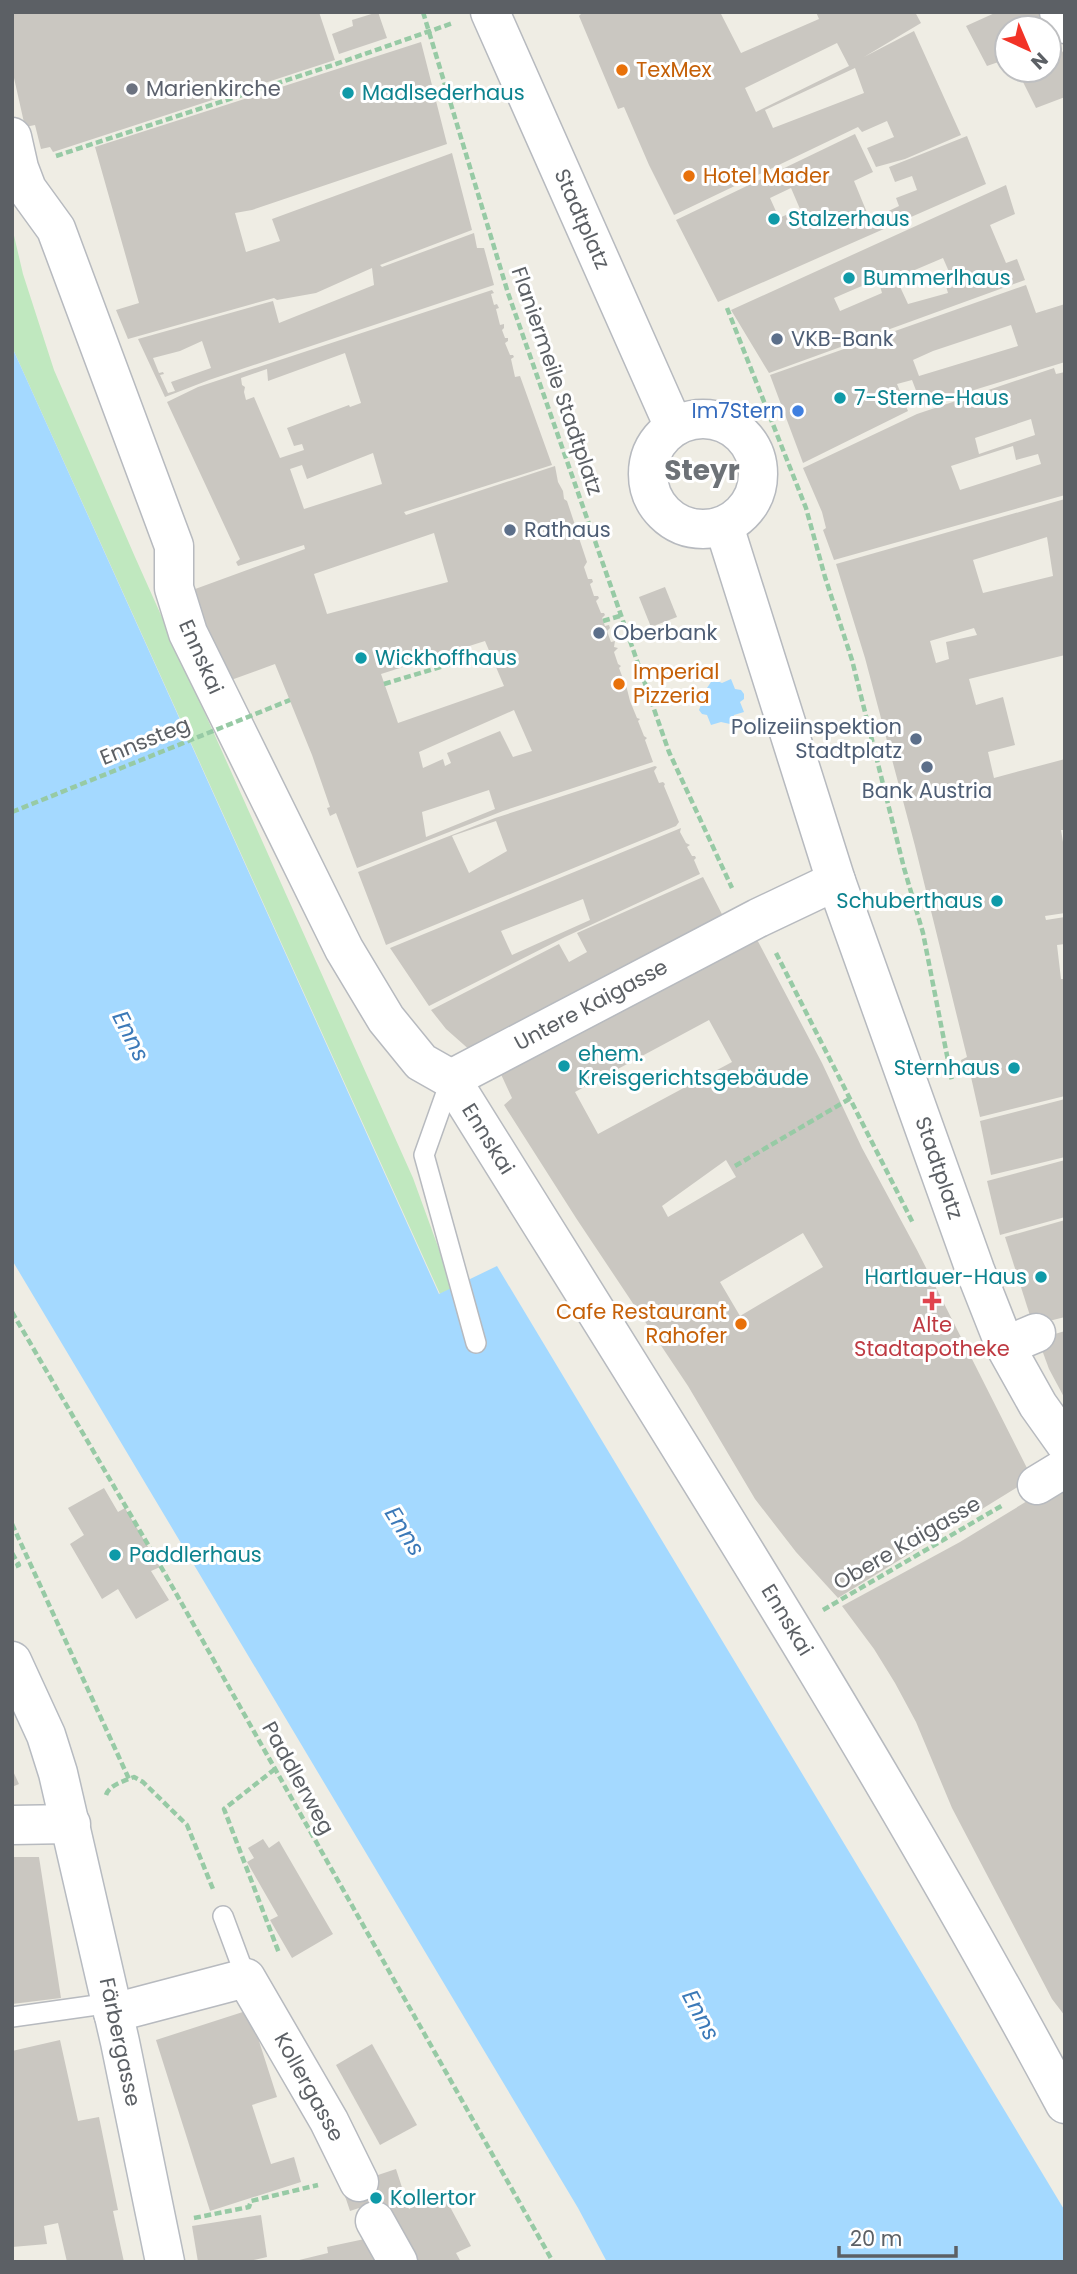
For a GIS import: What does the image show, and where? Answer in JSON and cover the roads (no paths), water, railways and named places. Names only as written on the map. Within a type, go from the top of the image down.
[{"type":"street","name":"Stadtplatz","points":[[490,12],[674,427]]},
{"type":"street","points":[[1059,12],[1065,24]]},
{"type":"street","name":"Ennskai","points":[[16,153],[27,188],[57,229],[174,546],[174,588],[188,633],[344,949],[386,1019],[421,1062],[451,1079],[793,1628],[1016,2012],[1065,2104]]},
{"type":"street","points":[[699,418],[725,423],[746,438],[757,461],[757,487],[745,510],[724,526],[697,529],[671,519],[653,499],[648,472],[655,446],[674,427],[699,418]]},
{"type":"street","name":"Stadtplatz","points":[[724,526],[836,881],[975,1270],[1020,1340],[1038,1405],[1065,1443]]},
{"type":"street","name":"Untere Kaigasse","points":[[451,1079],[746,924],[836,881]]},
{"type":"street","name":"Färbergasse","points":[[12,1661],[46,1735],[71,1824],[162,2243]]},
{"type":"street","points":[[12,1825],[71,1824]]},
{"type":"street","points":[[112,2008],[251,1986]]},
{"type":"street","name":"Kollergasse","points":[[251,1986],[329,2121],[358,2179]]},
{"type":"street","points":[[375,2221],[398,2262]]},
{"type":"lane","points":[[451,1079],[424,1155],[476,1343]]},
{"type":"lane","points":[[223,1916],[251,1986]]},
{"type":"lane","points":[[12,2017],[112,2008]]},
{"type":"water","name":"Enns","points":[[12,347],[439,1294],[497,1266],[1065,2211],[1065,2262],[607,2262],[578,2208],[12,1260]]},
{"type":"water","points":[[713,679],[722,683],[731,679],[735,689],[744,694],[744,699],[740,702],[744,712],[734,715],[730,724],[721,722],[711,725],[707,715],[699,710],[702,702],[698,692],[707,688]]},
{"type":"place","name":"TexMex","points":[[622,70]]},
{"type":"place","name":"Marienkirche","points":[[132,89]]},
{"type":"place","name":"Madlsederhaus","points":[[348,93]]},
{"type":"place","name":"Hotel Mader","points":[[689,176]]},
{"type":"place","name":"Stalzerhaus","points":[[774,219]]},
{"type":"place","name":"Bummerlhaus","points":[[849,278]]},
{"type":"place","name":"VKB-Bank","points":[[777,339]]},
{"type":"place","name":"7-Sterne-Haus","points":[[840,398]]},
{"type":"place","name":"Im7Stern","points":[[798,411]]},
{"type":"place","name":"Rathaus","points":[[510,530]]},
{"type":"place","name":"Oberbank","points":[[599,633]]},
{"type":"place","name":"Wickhoffhaus","points":[[361,658]]},
{"type":"place","name":"Imperial Pizzeria","points":[[619,684]]},
{"type":"place","name":"Polizeiinspektion Stadtplatz","points":[[916,739]]},
{"type":"place","name":"Bank Austria","points":[[927,767]]},
{"type":"place","name":"Schuberthaus","points":[[997,901]]},
{"type":"place","name":"ehem. Kreisgerichtsgebäude","points":[[564,1066]]},
{"type":"place","name":"Sternhaus","points":[[1014,1068]]},
{"type":"place","name":"Hartlauer-Haus","points":[[1041,1277]]},
{"type":"place","name":"Alte Stadtapotheke","points":[[932,1301]]},
{"type":"place","name":"Cafe Restaurant Rahofer","points":[[741,1324]]},
{"type":"place","name":"Paddlerhaus","points":[[115,1555]]},
{"type":"place","name":"Kollertor","points":[[376,2198]]},
{"type":"district","name":"Steyr","points":[[702,470]]}]
